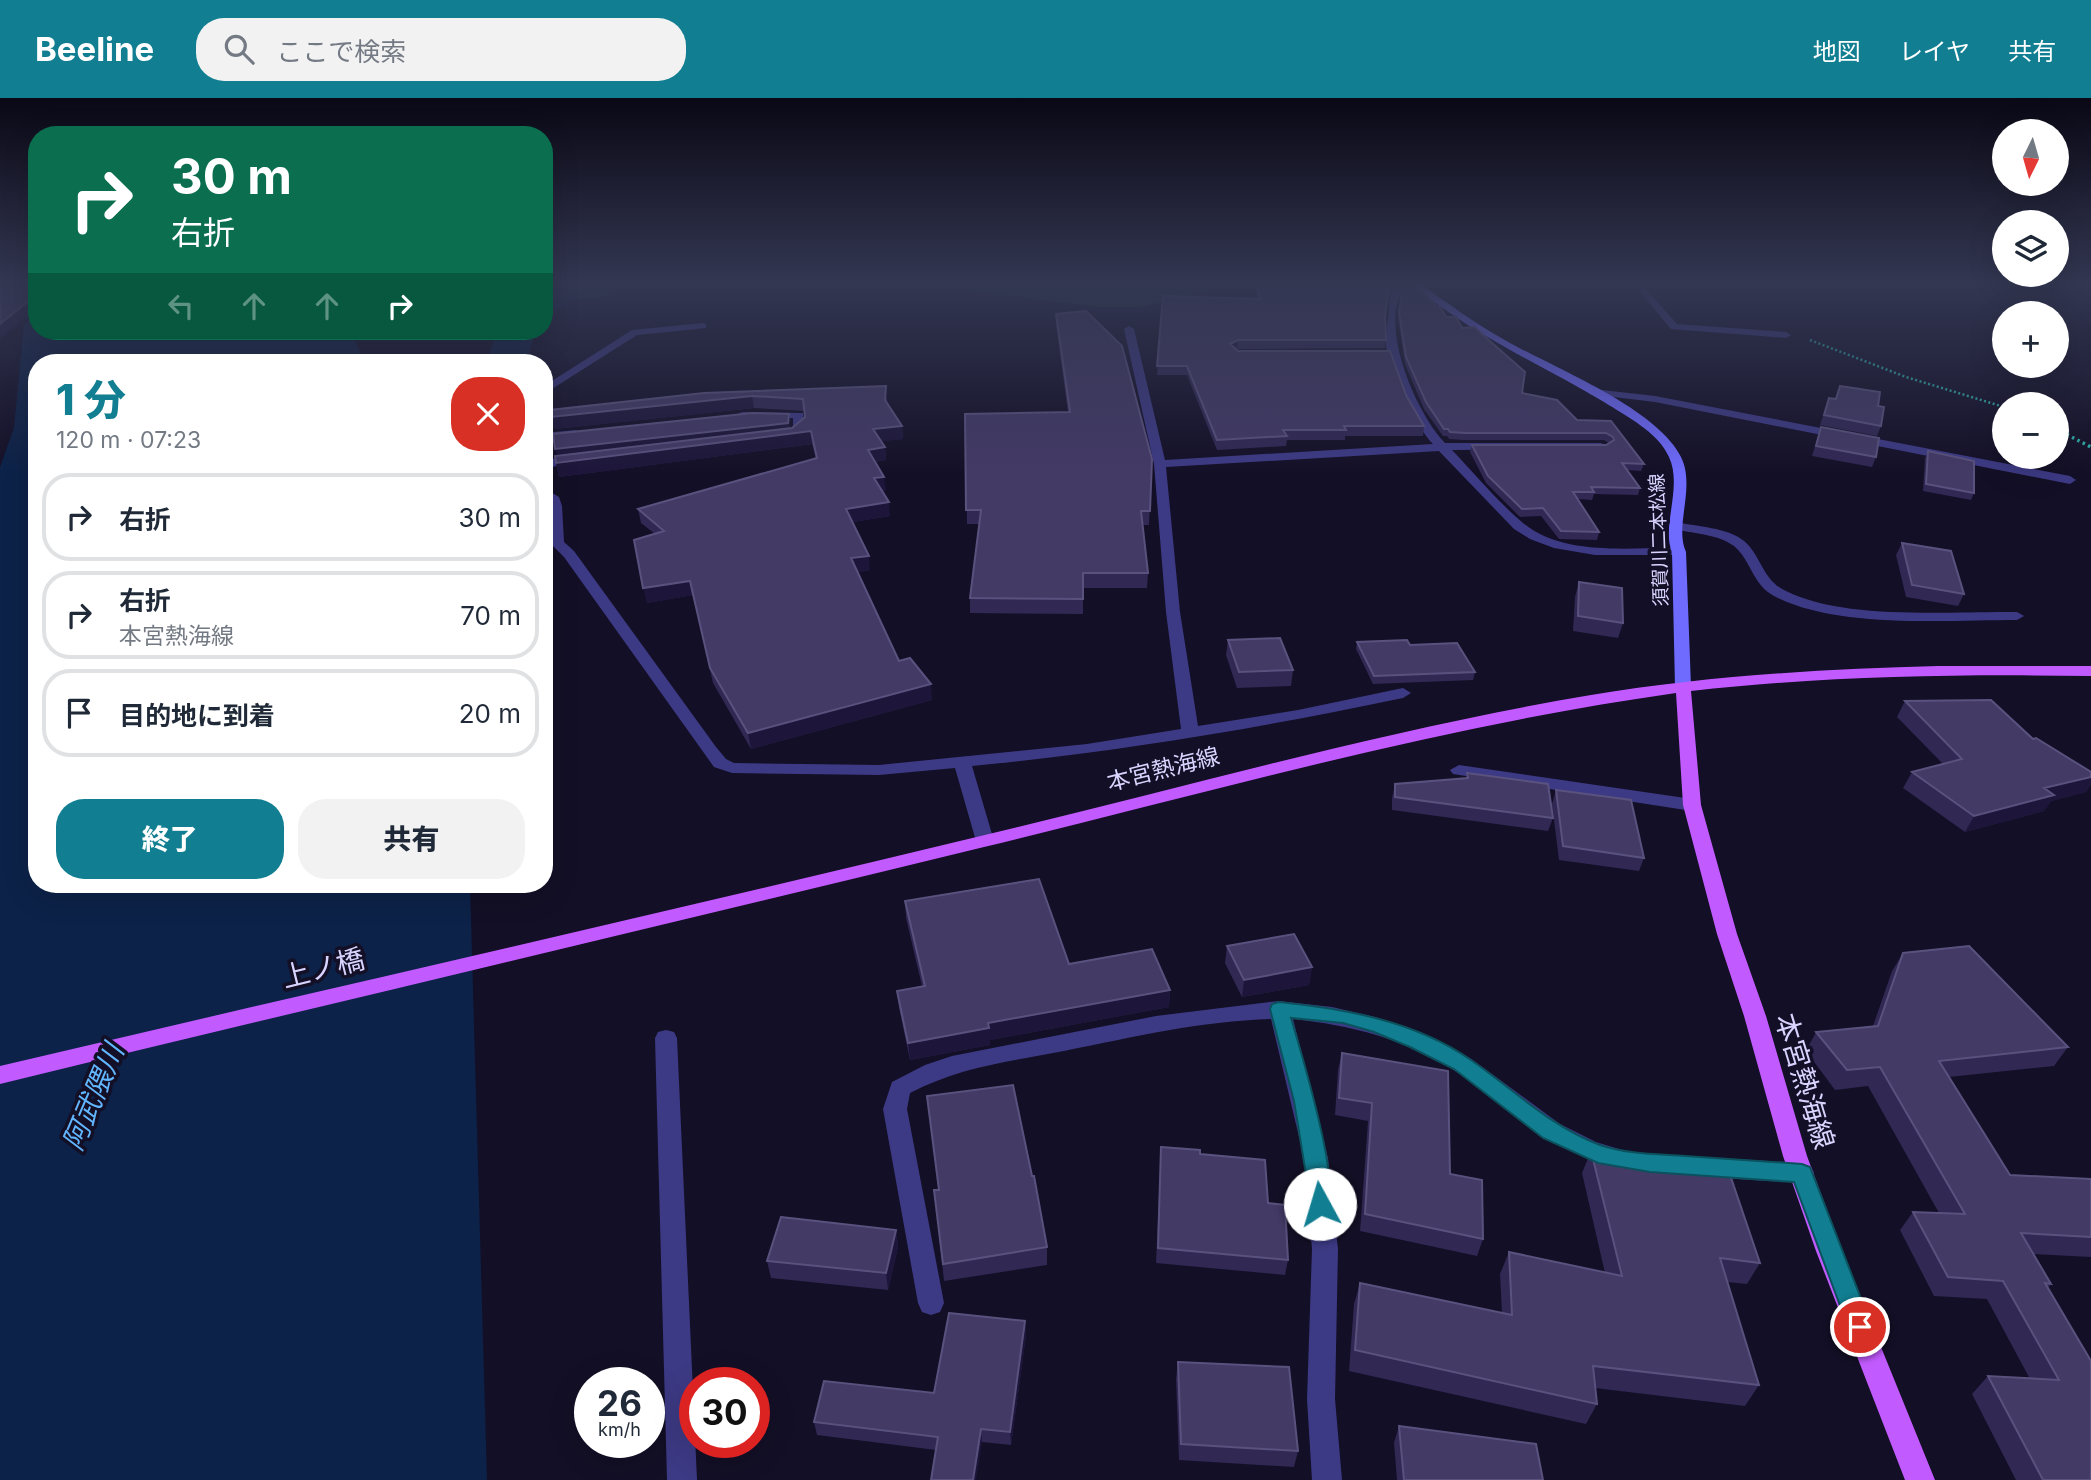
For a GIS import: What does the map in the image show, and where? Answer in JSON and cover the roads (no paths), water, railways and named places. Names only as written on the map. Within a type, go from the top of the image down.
[{"type":"main road","name":"須賀川二本松線","points":[[1509,346],[1593,392],[1655,433],[1675,456],[1680,505],[1675,545],[1679,552],[1683,687]]},
{"type":"main road","name":"本宮熱海線","points":[[659,916],[985,841],[1376,743],[1528,712],[1683,687],[1909,671],[2091,671]]},
{"type":"main road","name":"本宮熱海線","points":[[1683,687],[1692,805],[1727,934],[1755,1016],[1802,1173],[1920,1480]]},
{"type":"main road","name":"上ノ橋","points":[[0,1075],[659,916]]},
{"type":"street","points":[[553,385],[612,346]]},
{"type":"street","points":[[1132,346],[1160,464],[1173,612],[1190,731]]},
{"type":"street","points":[[1392,346],[1392,354],[1412,404],[1426,430],[1533,538],[1569,548],[1679,552]]},
{"type":"street","points":[[1379,354],[1392,354]]},
{"type":"street","points":[[1593,392],[1655,398],[2070,480]]},
{"type":"street","points":[[728,417],[788,413],[799,415],[798,430],[794,434],[771,438]]},
{"type":"street","points":[[553,435],[584,432]]},
{"type":"street","points":[[1160,464],[1300,458],[1441,447],[1550,444],[1604,446]]},
{"type":"street","points":[[553,463],[597,458]]},
{"type":"street","points":[[553,497],[556,506],[557,543],[569,554],[720,763],[732,768],[879,770],[1087,749],[1297,715],[1403,693]]},
{"type":"street","points":[[1677,526],[1735,541],[1746,554],[1754,572],[1768,586],[1780,594],[1803,602],[1834,609],[1883,614],[2017,616]]},
{"type":"street","points":[[962,762],[985,841]]},
{"type":"street","points":[[1459,770],[1692,805]]},
{"type":"street","points":[[931,1303],[895,1108],[900,1088],[937,1069],[1188,1018],[1239,1010],[1279,1009],[1343,1016],[1379,1025],[1462,1064],[1550,1131],[1598,1154],[1637,1161]]},
{"type":"street","points":[[1279,1009],[1316,1158],[1325,1249],[1321,1399],[1327,1480]]},
{"type":"street","points":[[666,1038],[682,1480]]},
{"type":"street","points":[[1683,1166],[1802,1173]]},
{"type":"water","name":"阿武隈川","points":[[22,346],[357,346],[361,354],[28,354],[28,893],[470,893],[487,1480],[0,1480],[0,467],[14,428]]},
{"type":"waterway","points":[[509,354],[512,346]]}]
